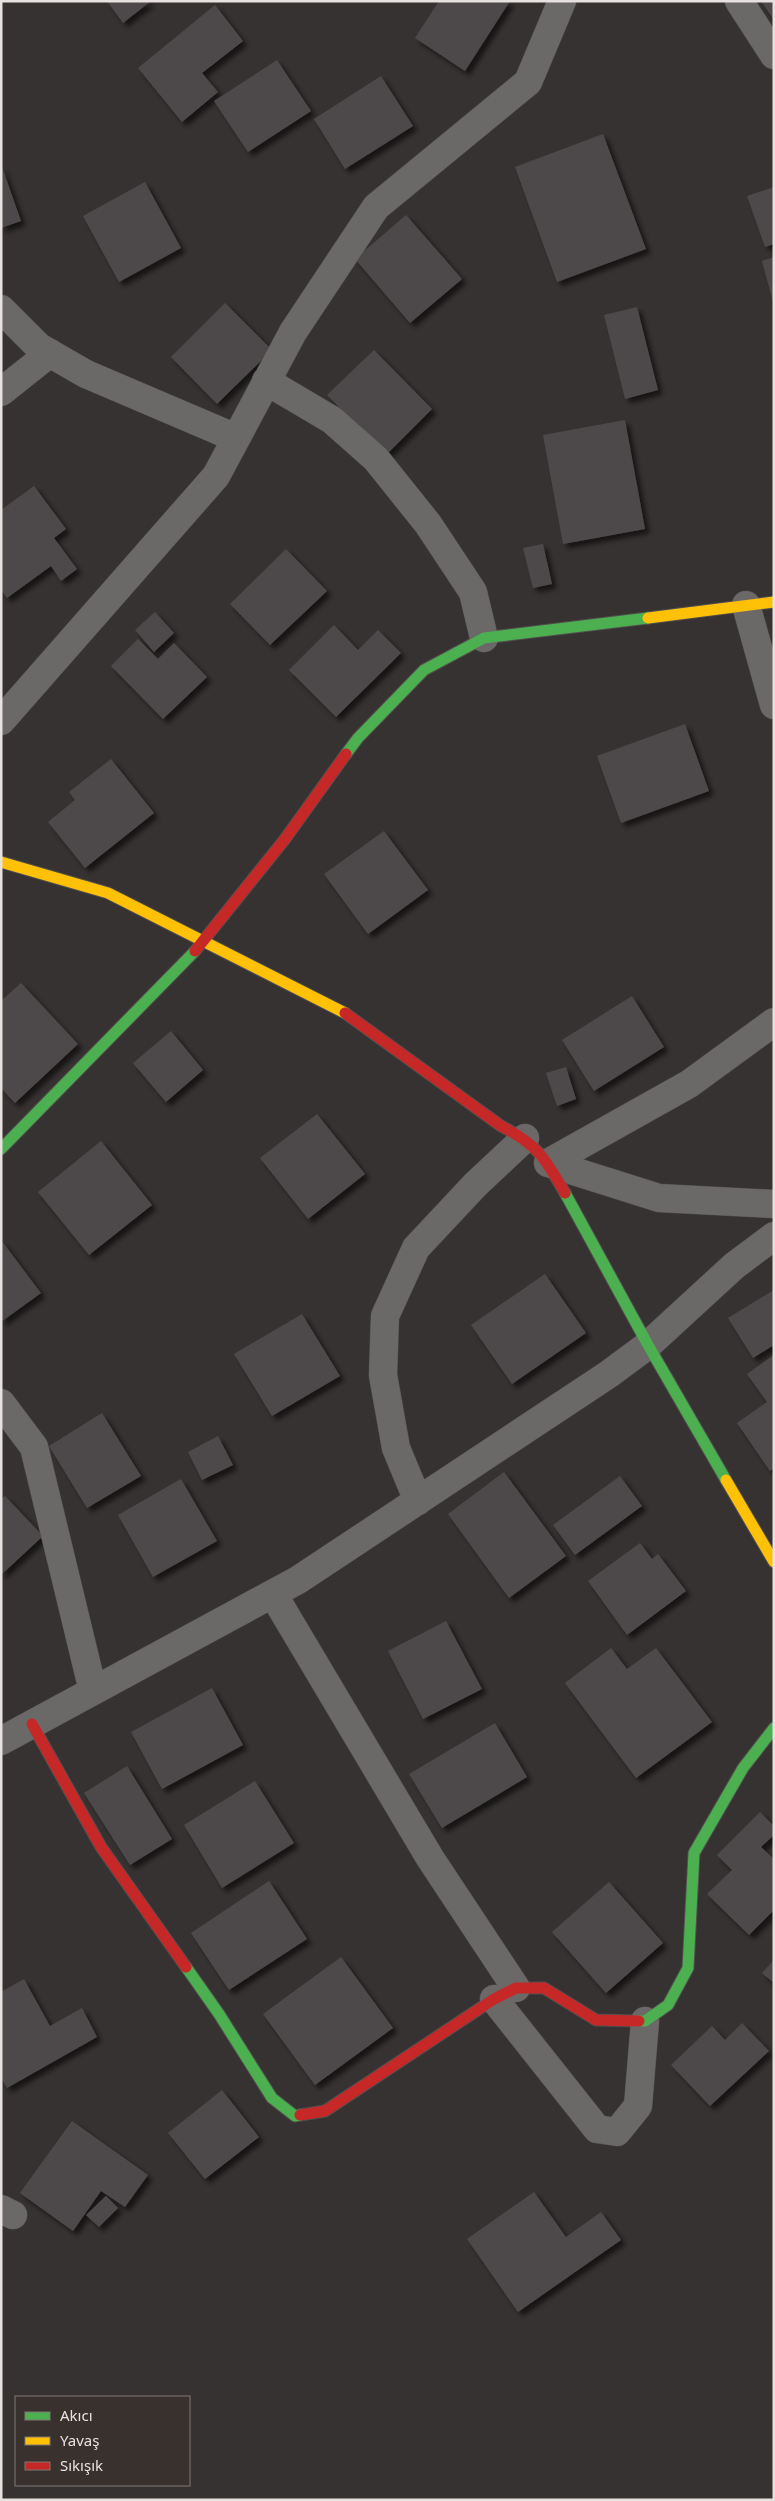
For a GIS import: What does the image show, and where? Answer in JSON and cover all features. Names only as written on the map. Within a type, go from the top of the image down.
[{"type":"street","points":[[1,721],[216,476],[293,332],[376,207],[528,82],[562,1]]},
{"type":"street","points":[[739,1],[774,55]]},
{"type":"street","points":[[1,309],[39,346],[95,378],[236,438]]},
{"type":"street","points":[[1,392],[50,353]]},
{"type":"street","points":[[266,381],[332,420],[376,459],[428,524],[473,592],[484,638]]},
{"type":"street","points":[[2,1148],[204,941],[285,838],[358,738],[424,670],[484,638],[774,602]]},
{"type":"street","points":[[746,605],[774,705]]},
{"type":"street","points":[[1,862],[108,893],[343,1011],[501,1126],[525,1138],[548,1163],[648,1345],[774,1562]]},
{"type":"street","points":[[548,1163],[689,1084],[774,1022]]},
{"type":"street","points":[[418,1501],[396,1448],[383,1375],[385,1316],[416,1248],[475,1185],[525,1138]]},
{"type":"street","points":[[548,1163],[659,1198],[774,1204]]},
{"type":"street","points":[[1,1740],[274,1594],[418,1501],[609,1374],[648,1345],[734,1266],[774,1236]]},
{"type":"street","points":[[1,1403],[34,1448],[93,1691]]},
{"type":"street","points":[[274,1594],[430,1858],[505,1994],[597,2128],[617,2132],[638,2106],[645,2021]]},
{"type":"street","points":[[32,1724],[101,1846],[219,2014],[272,2098],[294,2116],[325,2111],[505,1994],[544,1988],[596,2020],[645,2021],[668,2006],[688,1968],[694,1853],[743,1768],[774,1728]]},
{"type":"building","points":[[107,1],[151,1],[123,23]]},
{"type":"building","points":[[439,1],[510,1],[465,71],[415,38]]},
{"type":"building","points":[[761,1],[774,1],[774,20]]},
{"type":"building","points":[[215,5],[243,41],[202,73],[218,92],[182,122],[138,68]]},
{"type":"building","points":[[277,60],[311,111],[248,152],[214,101]]},
{"type":"building","points":[[381,76],[413,126],[345,169],[314,119]]},
{"type":"building","points":[[603,134],[646,249],[557,282],[515,167]]},
{"type":"building","points":[[1,164],[21,221],[1,228]]},
{"type":"building","points":[[145,182],[181,248],[119,282],[83,216]]},
{"type":"building","points":[[774,187],[774,244],[765,247],[747,196]]},
{"type":"building","points":[[406,215],[462,279],[410,323],[355,259]]},
{"type":"building","points":[[774,257],[774,301],[773,302],[762,261]]},
{"type":"building","points":[[225,303],[272,350],[217,404],[171,357]]},
{"type":"building","points":[[637,307],[658,390],[625,399],[604,315]]},
{"type":"building","points":[[374,350],[432,409],[386,455],[327,395]]},
{"type":"building","points":[[625,420],[645,529],[563,544],[543,435]]},
{"type":"building","points":[[34,486],[66,529],[54,538],[77,569],[61,581],[51,566],[7,598],[1,590],[1,510]]},
{"type":"building","points":[[543,544],[552,584],[533,588],[523,548]]},
{"type":"building","points":[[286,549],[327,591],[270,645],[230,604]]},
{"type":"building","points":[[155,612],[174,633],[154,652],[135,630]]},
{"type":"building","points":[[334,625],[358,650],[378,630],[401,653],[336,717],[289,670]]},
{"type":"building","points":[[138,639],[158,659],[174,643],[207,677],[163,719],[111,666]]},
{"type":"building","points":[[685,724],[709,791],[621,823],[597,756]]},
{"type":"building","points":[[111,759],[154,813],[85,868],[48,822],[75,800],[69,792]]},
{"type":"building","points":[[384,831],[428,890],[368,934],[324,874]]},
{"type":"building","points":[[21,983],[78,1044],[15,1103],[1,1088],[1,1001]]},
{"type":"building","points":[[632,996],[664,1047],[594,1091],[562,1040]]},
{"type":"building","points":[[171,1031],[203,1070],[166,1102],[133,1063]]},
{"type":"building","points":[[566,1067],[576,1099],[557,1106],[546,1073]]},
{"type":"building","points":[[317,1114],[365,1174],[308,1219],[260,1158]]},
{"type":"building","points":[[101,1141],[152,1205],[89,1255],[38,1192]]},
{"type":"building","points":[[1,1240],[41,1293],[1,1322]]},
{"type":"building","points":[[545,1274],[586,1333],[512,1384],[471,1325]]},
{"type":"building","points":[[774,1290],[774,1345],[753,1358],[728,1318]]},
{"type":"building","points":[[302,1314],[340,1376],[272,1416],[234,1354]]},
{"type":"building","points":[[774,1355],[774,1468],[770,1471],[737,1423],[767,1402],[747,1374]]},
{"type":"building","points":[[102,1413],[141,1476],[87,1508],[49,1446]]},
{"type":"building","points":[[218,1436],[233,1465],[202,1480],[188,1452]]},
{"type":"building","points":[[504,1472],[566,1556],[509,1598],[448,1514]]},
{"type":"building","points":[[620,1476],[642,1506],[575,1555],[553,1525]]},
{"type":"building","points":[[181,1479],[217,1541],[153,1577],[118,1515]]},
{"type":"building","points":[[5,1496],[43,1536],[1,1575],[1,1499]]},
{"type":"building","points":[[640,1543],[652,1559],[658,1554],[686,1591],[627,1635],[588,1581]]},
{"type":"building","points":[[446,1621],[482,1689],[423,1719],[388,1651]]},
{"type":"building","points":[[611,1648],[627,1669],[656,1648],[712,1722],[636,1778],[565,1683]]},
{"type":"building","points":[[212,1688],[243,1745],[162,1789],[131,1732]]},
{"type":"building","points":[[495,1723],[527,1777],[442,1828],[409,1774]]},
{"type":"building","points":[[127,1766],[172,1839],[130,1865],[84,1793]]},
{"type":"building","points":[[255,1781],[294,1843],[222,1888],[184,1825]]},
{"type":"building","points":[[760,1812],[774,1826],[774,1835],[761,1847],[774,1859],[774,1910],[749,1935],[707,1894],[732,1870],[717,1855]]},
{"type":"building","points":[[269,1881],[307,1939],[229,1990],[191,1933]]},
{"type":"building","points":[[609,1882],[663,1943],[606,1993],[552,1932]]},
{"type":"building","points":[[341,1957],[393,2028],[315,2085],[263,2014]]},
{"type":"building","points":[[774,1960],[774,1983],[762,1973]]},
{"type":"building","points":[[24,1979],[50,2026],[82,2008],[97,2037],[7,2088],[1,2078],[1,1992]]},
{"type":"building","points":[[742,2023],[769,2051],[710,2106],[671,2065],[712,2026],[725,2040]]},
{"type":"building","points":[[222,2090],[259,2137],[205,2179],[168,2133]]},
{"type":"building","points":[[72,2121],[148,2175],[125,2207],[101,2191],[73,2231],[20,2193]]},
{"type":"building","points":[[534,2192],[566,2237],[601,2212],[621,2240],[518,2312],[467,2239]]},
{"type":"building","points":[[106,2196],[118,2208],[99,2227],[86,2215]]},
{"type":"traffic: fast","points":[[346,754],[358,738],[424,670],[484,638],[648,618]]},
{"type":"traffic: fast","points":[[1,1149],[195,951]]},
{"type":"traffic: fast","points":[[565,1193],[648,1345],[726,1480]]},
{"type":"traffic: fast","points":[[639,2021],[645,2021],[668,2005],[688,1968],[694,1853],[743,1768],[774,1728]]},
{"type":"traffic: fast","points":[[186,1967],[219,2014],[272,2098],[295,2116],[300,2115]]},
{"type":"traffic: slow","points":[[648,618],[774,602]]},
{"type":"traffic: slow","points":[[1,862],[108,893],[345,1013]]},
{"type":"traffic: slow","points":[[726,1480],[774,1562]]},
{"type":"traffic: jam","points":[[195,951],[285,839],[346,754]]},
{"type":"traffic: jam","points":[[345,1013],[501,1126],[532,1146],[552,1170],[565,1193]]},
{"type":"traffic: jam","points":[[32,1724],[101,1847],[186,1967]]},
{"type":"traffic: jam","points":[[300,2115],[325,2111],[494,1999],[516,1988],[544,1988],[596,2020],[639,2021]]}]
